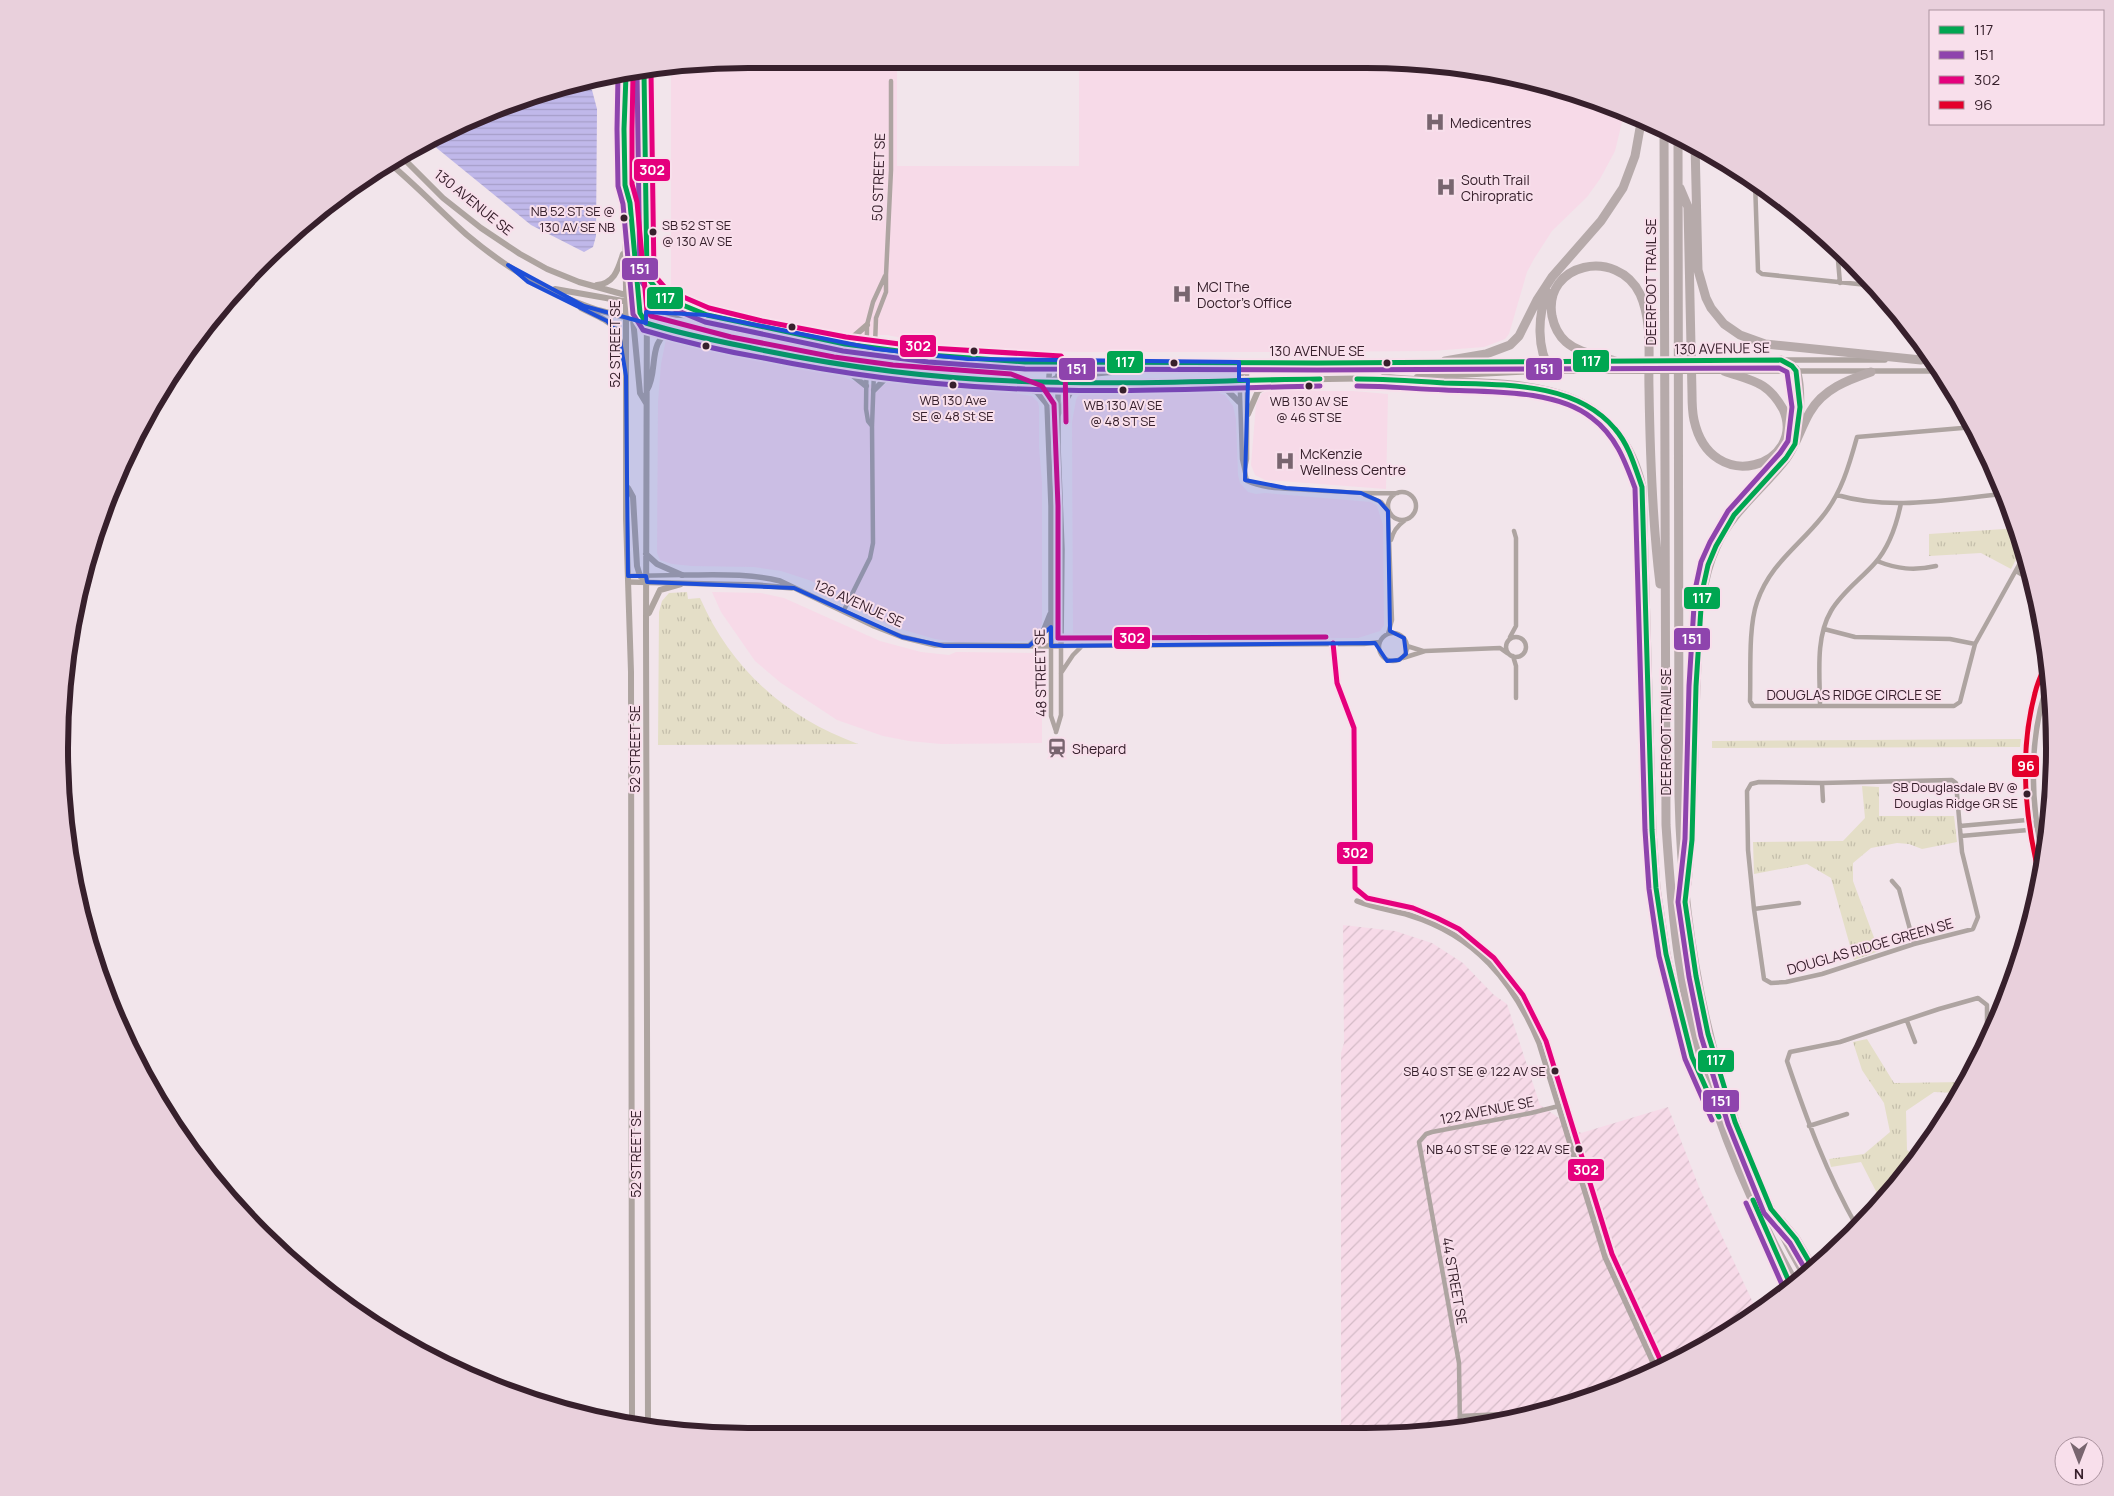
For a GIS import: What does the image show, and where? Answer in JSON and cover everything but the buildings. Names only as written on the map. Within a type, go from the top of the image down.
[{"type":"highway","points":[[1445,361],[1486,354],[1510,345],[1525,328],[1537,300],[1552,277],[1601,220],[1623,188],[1635,156],[1640,126]]},
{"type":"highway","name":"DEERFOOT TRAIL SE","points":[[1664,137],[1666,825],[1672,904],[1686,996],[1705,1073],[1723,1127],[1747,1188],[1792,1278]]},
{"type":"highway","name":"DEERFOOT TRAIL SE","points":[[1678,144],[1679,797],[1685,902],[1696,976],[1715,1058],[1745,1150],[1771,1209],[1803,1270]]},
{"type":"highway","points":[[1694,153],[1697,258],[1700,277],[1711,308],[1724,324],[1740,335],[1765,344],[1921,360]]},
{"type":"highway","points":[[1678,181],[1688,207],[1694,420],[1707,448],[1727,464],[1746,466],[1766,461],[1781,446],[1788,426],[1787,418],[1780,402],[1756,382],[1724,371]]},
{"type":"highway","points":[[1615,362],[1582,351],[1568,343],[1554,326],[1551,309],[1555,292],[1564,277],[1580,269],[1598,266],[1610,267],[1623,274],[1635,286],[1644,308],[1649,339],[1653,523],[1665,628]]},
{"type":"highway","points":[[1551,371],[1544,361],[1541,317],[1542,306],[1552,277]]},
{"type":"highway","points":[[1781,360],[1792,366],[1796,371],[1800,407],[1795,444]]},
{"type":"highway","points":[[1685,902],[1692,840],[1701,600],[1704,582],[1716,546],[1734,515],[1786,458],[1795,444],[1810,412],[1823,396],[1846,380],[1871,372]]},
{"type":"highway","points":[[1384,378],[1408,381],[1510,385],[1564,395],[1584,404],[1602,416],[1625,440],[1636,463],[1642,496],[1652,821],[1656,888],[1666,954],[1692,1057],[1723,1127]]},
{"type":"highway","points":[[1771,1209],[1796,1239],[1810,1264]]},
{"type":"highway","points":[[1778,1252],[1789,1281]]},
{"type":"main road","name":"52 STREET SE","points":[[644,76],[647,277],[647,301],[643,313],[646,322],[647,392],[646,554],[644,578],[646,621],[648,1421]]},
{"type":"main road","name":"52 STREET SE","points":[[626,79],[624,247],[631,317],[626,376],[631,681],[632,1418]]},
{"type":"main road","name":"130 AVENUE SE","points":[[406,161],[443,198],[481,228],[520,254],[547,269],[628,300],[647,301],[866,350]]},
{"type":"main road","name":"130 AVENUE SE","points":[[394,168],[468,236],[508,265],[584,306],[631,317],[673,330],[786,355],[866,369]]},
{"type":"main road","points":[[625,185],[630,203],[639,302],[643,313]]},
{"type":"main road","points":[[588,285],[599,285],[612,280],[619,267],[624,247]]},
{"type":"main road","points":[[508,265],[528,282],[607,321],[615,328],[621,340],[626,376]]},
{"type":"main road","points":[[647,277],[663,297],[707,315]]},
{"type":"main road","points":[[547,287],[628,300]]},
{"type":"main road","name":"130 AVENUE SE","points":[[631,317],[643,313],[694,317],[707,315]]},
{"type":"main road","points":[[631,317],[640,393],[647,404]]},
{"type":"main road","points":[[845,344],[867,325]]},
{"type":"main road","points":[[647,392],[651,384],[656,347],[664,334],[673,330]]},
{"type":"main road","points":[[786,355],[866,350],[873,352],[876,348]]},
{"type":"main road","name":"130 AVENUE SE","points":[[876,348],[968,359],[1050,363],[1708,362],[1781,360]]},
{"type":"main road","points":[[876,367],[953,362],[968,359]]},
{"type":"main road","points":[[1239,380],[1242,373],[1248,371],[1442,370],[1482,368],[1520,362]]},
{"type":"main road","points":[[866,369],[869,366],[892,372],[1049,382],[1134,370],[1143,363]]},
{"type":"main road","points":[[833,364],[851,374],[866,386]]},
{"type":"main road","name":"130 AVENUE SE","points":[[1058,380],[1082,383],[1384,378],[1551,371],[1724,371]]},
{"type":"main road","points":[[874,390],[892,372]]},
{"type":"main road","points":[[1248,414],[1258,391],[1278,380]]},
{"type":"main road","points":[[1010,381],[1037,392],[1047,404]]},
{"type":"main road","points":[[1205,381],[1227,390],[1239,402]]},
{"type":"main road","points":[[1057,416],[1071,391],[1082,383]]},
{"type":"main road","points":[[627,484],[633,498],[644,578]]},
{"type":"main road","points":[[646,554],[656,564],[682,575]]},
{"type":"main road","points":[[646,621],[652,603],[660,590],[681,584]]},
{"type":"street","name":"50 STREET SE","points":[[844,610],[872,550],[872,426],[876,367],[876,318],[886,292],[891,170],[891,81]]},
{"type":"street","points":[[1755,190],[1758,270],[1762,274],[1864,285]]},
{"type":"street","points":[[1838,258],[1840,283]]},
{"type":"street","name":"50 STREET SE","points":[[872,426],[868,421],[866,386],[868,314],[886,275]]},
{"type":"street","name":"130 AVENUE SE","points":[[1781,360],[1925,360]]},
{"type":"street","points":[[1239,362],[1242,459],[1248,481],[1255,484],[1286,488],[1408,494],[1414,500],[1415,509],[1407,519],[1399,524],[1393,533],[1390,547]]},
{"type":"street","points":[[1244,469],[1247,459],[1247,362]]},
{"type":"street","name":"48 STREET SE","points":[[1050,363],[1047,404],[1051,506],[1051,716],[1056,732],[1060,715],[1062,500],[1057,416],[1058,363]]},
{"type":"street","name":"130 AVENUE SE","points":[[1724,371],[1933,371]]},
{"type":"street","name":"DOUGLAS RIDGE CIRCLE SE","points":[[1966,428],[1857,437],[1848,470],[1837,495],[1817,523],[1774,569],[1756,604],[1752,625],[1750,701],[1753,706],[1954,706],[1960,702],[1976,644],[2020,563]]},
{"type":"street","points":[[1362,493],[1381,502],[1395,518],[1407,519]]},
{"type":"street","points":[[1398,493],[1391,498],[1388,510],[1392,620],[1388,634],[1379,645],[1380,655],[1387,661],[1395,662],[1425,651],[1500,648],[1505,645],[1516,626]]},
{"type":"street","points":[[1837,495],[1855,500],[1901,503],[1997,495]]},
{"type":"street","points":[[1820,706],[1820,642],[1830,612],[1844,594],[1877,561],[1896,525],[1901,503]]},
{"type":"street","points":[[1515,530],[1516,626],[1526,646],[1524,652],[1519,656],[1516,666],[1516,698]]},
{"type":"street","points":[[1877,561],[1895,568],[1918,570],[1936,566]]},
{"type":"street","points":[[2016,571],[2024,576]]},
{"type":"street","name":"126 AVENUE SE","points":[[629,579],[682,575],[763,577],[780,581],[874,626],[902,637],[935,645],[1379,645]]},
{"type":"street","name":"126 AVENUE SE","points":[[644,578],[681,584],[757,585],[794,588]]},
{"type":"street","points":[[1029,646],[1042,634],[1052,610]]},
{"type":"street","points":[[1392,620],[1407,646],[1425,651]]},
{"type":"street","points":[[1824,629],[1856,637],[1950,638],[1976,644]]},
{"type":"street","points":[[1388,634],[1401,635]]},
{"type":"street","points":[[1510,637],[1521,638]]},
{"type":"street","points":[[1505,645],[1507,653]]},
{"type":"street","points":[[1061,674],[1073,655],[1082,646]]},
{"type":"street","points":[[1403,658],[1407,646]]},
{"type":"street","points":[[1500,648],[1512,656],[1519,656]]},
{"type":"street","points":[[1512,656],[1516,666]]},
{"type":"street","points":[[2036,863],[2027,820],[2027,738],[2034,695],[2042,674]]},
{"type":"street","points":[[2040,843],[2036,824],[2034,782],[2037,724],[2044,693]]},
{"type":"street","name":"DOUGLAS RIDGE GREEN SE","points":[[1952,780],[1956,783],[1962,852],[1978,917],[1973,929],[1914,944],[1830,972],[1786,982],[1771,983],[1764,979],[1748,850],[1746,791],[1751,784],[1759,782],[1822,783],[1952,780]]},
{"type":"street","points":[[1822,783],[1823,801]]},
{"type":"street","points":[[1960,826],[2027,820],[2036,824]]},
{"type":"street","points":[[1961,836],[2028,830],[2036,824]]},
{"type":"street","points":[[1892,881],[1899,889],[1914,944]]},
{"type":"street","points":[[1357,902],[1408,915],[1433,924],[1461,939],[1498,971],[1514,993],[1529,1019],[1539,1042],[1605,1257],[1653,1364]]},
{"type":"street","points":[[1754,909],[1798,903]]},
{"type":"street","points":[[1854,1222],[1835,1189],[1809,1126],[1787,1061],[1790,1052],[1840,1042],[1978,998],[1987,1005],[1987,1025]]},
{"type":"street","points":[[1907,1021],[1915,1042]]},
{"type":"street","name":"122 AVENUE SE","points":[[1421,1138],[1432,1132],[1559,1106]]},
{"type":"street","points":[[1809,1126],[1847,1114]]},
{"type":"street","name":"44 STREET SE","points":[[1421,1138],[1420,1149],[1459,1363],[1460,1422]]},
{"type":"street","points":[[1460,1416],[1503,1414]]},
{"type":"highlighted area","points":[[508,265],[584,306],[646,323],[646,312],[707,315],[876,349],[968,359],[1239,362],[1239,380],[1248,380],[1245,480],[1286,488],[1361,493],[1379,501],[1388,511],[1390,631],[1404,638],[1406,654],[1399,660],[1387,661],[1375,643],[1051,646],[1051,627],[1029,646],[944,646],[902,637],[794,588],[647,582],[646,576],[628,576],[626,376],[619,334],[607,321],[528,282]]},
{"type":"shaded area","points":[[1411,69],[1455,73],[1499,81],[1542,91],[1623,118],[1615,151],[1600,179],[1587,197],[1552,231],[1527,272],[1509,334],[1505,339],[1484,347],[1432,351],[1274,352],[996,350],[941,346],[887,335],[851,335],[811,328],[716,307],[671,291],[671,75],[681,75],[686,71],[897,70],[897,166],[1079,166],[1079,70]]},
{"type":"shaded area","points":[[587,87],[592,90],[597,109],[596,236],[593,247],[584,252],[531,225],[433,145],[488,119],[529,104]]},
{"type":"shaded area","points":[[666,339],[767,361],[829,372],[859,384],[884,385],[891,379],[988,389],[1032,396],[1038,402],[1039,407],[1039,448],[1042,482],[1042,623],[1038,633],[1030,640],[1023,641],[957,642],[935,639],[894,627],[854,608],[853,601],[809,580],[781,571],[754,567],[692,566],[672,564],[660,560],[657,553],[658,402],[661,364]]},
{"type":"shaded area","points":[[1212,391],[1225,395],[1233,406],[1236,419],[1238,475],[1240,483],[1248,492],[1371,502],[1377,506],[1383,525],[1384,625],[1380,631],[1358,638],[1083,639],[1073,635],[1072,422],[1078,396],[1086,392]]},
{"type":"shaded area","points":[[1269,391],[1353,391],[1388,394],[1386,489],[1265,480],[1255,475],[1251,465],[1256,404],[1262,393]]},
{"type":"shaded area","points":[[712,592],[761,593],[784,598],[880,641],[921,652],[949,655],[956,652],[1037,653],[1042,659],[1042,743],[941,744],[909,741],[883,736],[837,720],[781,683],[755,661],[721,612]]},
{"type":"shaded area","points":[[1343,925],[1395,931],[1432,943],[1463,963],[1494,995],[1507,1004],[1540,1105],[1581,1133],[1668,1107],[1699,1187],[1755,1306],[1706,1337],[1667,1358],[1626,1377],[1542,1405],[1455,1423],[1411,1427],[1341,1428],[1341,1053],[1344,1043]]},
{"type":"green space","points":[[2010,529],[2018,556],[2011,569],[1981,553],[1929,556],[1929,534]]},
{"type":"green space","points":[[687,592],[688,599],[700,598],[713,624],[728,647],[745,669],[764,688],[807,720],[858,744],[658,745],[659,612],[662,601],[669,593]]},
{"type":"green space","points":[[2045,733],[2047,748],[2044,802]]},
{"type":"green space","points":[[2021,739],[2020,747],[1712,748],[1712,741]]},
{"type":"green space","points":[[1862,786],[1879,787],[1879,816],[1954,816],[1957,842],[1922,849],[1909,844],[1897,843],[1871,848],[1853,863],[1853,881],[1879,951],[1854,960],[1831,878],[1807,864],[1754,874],[1753,842],[1843,841],[1865,818]]},
{"type":"green space","points":[[1867,1039],[1894,1083],[1958,1082],[1952,1093],[1934,1092],[1906,1111],[1907,1150],[1912,1154],[1879,1196],[1861,1162],[1831,1167],[1829,1159],[1864,1154],[1890,1132],[1884,1103],[1862,1070],[1853,1042]]},
{"type":"transit line","name":"302","points":[[651,74],[654,275],[667,290],[709,308],[762,321],[846,337],[930,348],[1061,356],[1065,362],[1066,422]]},
{"type":"transit line","name":"117","points":[[644,76],[647,277],[663,297],[707,315],[845,344],[929,355],[1025,362],[1317,363],[1781,360],[1792,366],[1796,371],[1800,407],[1795,444],[1786,458],[1734,515],[1716,546],[1708,565],[1702,592],[1696,686],[1692,840],[1685,902],[1696,976],[1708,1034],[1735,1122],[1771,1209],[1796,1239],[1810,1264]]},
{"type":"transit line","name":"151","points":[[637,77],[640,279],[652,298],[659,303],[705,322],[843,351],[928,362],[1025,369],[1779,368],[1787,372],[1792,407],[1788,441],[1780,453],[1728,511],[1701,562],[1695,590],[1689,686],[1685,839],[1678,902],[1689,977],[1701,1036],[1728,1124],[1764,1213],[1790,1243],[1805,1268]]},
{"type":"transit line","name":"302","points":[[633,78],[632,184],[637,202],[647,311],[651,316],[731,337],[834,357],[893,365],[1011,374],[1042,386],[1054,404],[1058,506],[1058,638],[1326,637]]},
{"type":"transit line","name":"117","points":[[626,79],[625,185],[630,203],[640,313],[646,323],[672,331],[788,355],[896,372],[968,379],[1111,383],[1320,379]]},
{"type":"transit line","name":"151","points":[[618,80],[618,186],[623,204],[633,314],[643,330],[703,346],[793,364],[881,378],[940,384],[1040,390],[1160,390],[1320,386]]},
{"type":"transit line","name":"117","points":[[1357,379],[1489,384],[1536,389],[1558,394],[1579,402],[1599,413],[1620,435],[1628,449],[1642,487],[1652,830],[1656,888],[1666,954],[1692,1057],[1719,1117]]},
{"type":"transit line","name":"151","points":[[1357,386],[1501,392],[1541,397],[1560,402],[1592,418],[1614,441],[1619,450],[1635,488],[1645,830],[1649,889],[1659,956],[1685,1059],[1712,1120]]},
{"type":"transit line","name":"302","points":[[1333,643],[1337,683],[1354,728],[1355,888],[1367,898],[1413,908],[1459,929],[1494,958],[1523,995],[1546,1041],[1612,1254],[1661,1361]]},
{"type":"transit line","name":"96","points":[[2036,862],[2028,809],[2026,762],[2030,716],[2042,672]]},
{"type":"transit line","name":"117","points":[[1753,1200],[1789,1281]]},
{"type":"transit line","name":"151","points":[[1746,1203],[1783,1286]]},
{"type":"place","name":"Medicentres","points":[[1435,122]]},
{"type":"place","name":"South Trail Chiropratic","points":[[1446,187]]},
{"type":"place","name":"NB 52 ST SE @ 130 AV SE NB","points":[[624,218]]},
{"type":"place","name":"SB 52 ST SE @ 130 AV SE","points":[[653,232]]},
{"type":"place","name":"MCI The Doctor's Office","points":[[1182,294]]},
{"type":"place","name":"WB 130 Ave SE @ 48 St SE","points":[[953,385]]},
{"type":"place","name":"WB 130 AV SE @ 46 ST SE","points":[[1309,386]]},
{"type":"place","name":"WB 130 AV SE @ 48 ST SE","points":[[1123,390]]},
{"type":"place","name":"McKenzie Wellness Centre","points":[[1285,461]]},
{"type":"place","name":"Shepard","points":[[1057,748]]},
{"type":"place","name":"SB Douglasdale BV @ Douglas Ridge GR SE","points":[[2027,794]]},
{"type":"place","name":"SB 40 ST SE @ 122 AV SE","points":[[1555,1071]]},
{"type":"place","name":"NB 40 ST SE @ 122 AV SE","points":[[1579,1149]]}]
